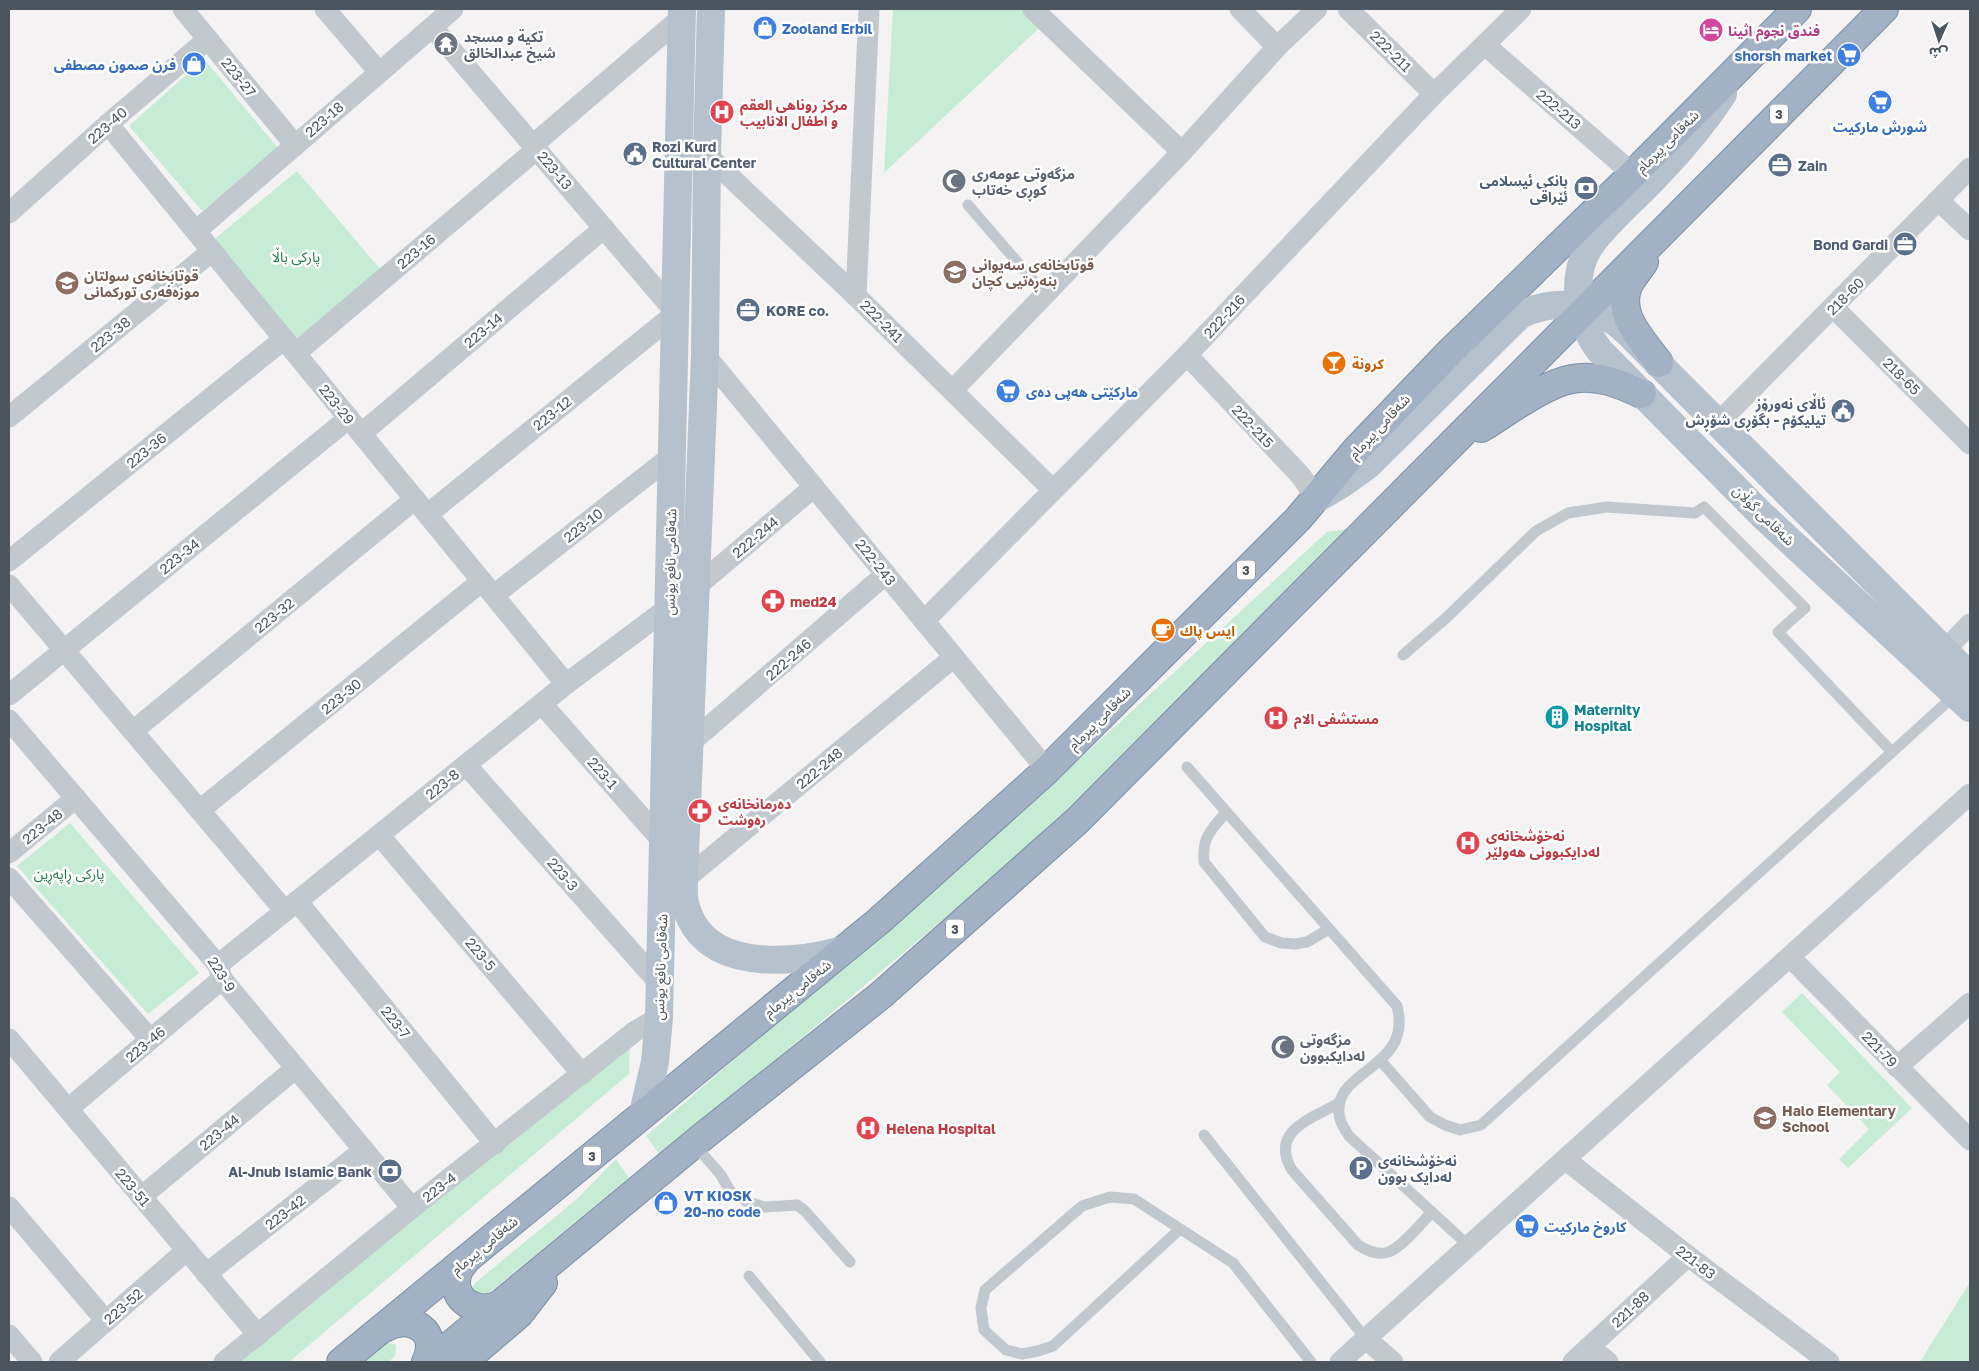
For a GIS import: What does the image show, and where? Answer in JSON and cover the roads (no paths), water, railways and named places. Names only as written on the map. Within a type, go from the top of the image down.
[{"type":"highway","name":"شەقامی پیرمام","points":[[341,1362],[880,920],[1047,770],[1316,498],[1356,450],[1450,352],[1633,174],[1797,9]]},
{"type":"highway","name":"3","points":[[430,1362],[694,1144],[881,994],[1077,821],[1442,453],[1582,308],[1884,9]]},
{"type":"highway","points":[[1659,363],[1630,322],[1625,308],[1625,300],[1632,280],[1673,220]]},
{"type":"highway","points":[[1442,453],[1537,393],[1565,380],[1588,378],[1603,380],[1621,384],[1642,394]]},
{"type":"highway","points":[[462,1362],[519,1314],[581,1237]]},
{"type":"highway","points":[[465,1261],[458,1272],[456,1281],[459,1294],[464,1301],[479,1309],[488,1309],[498,1305]]},
{"type":"highway","points":[[384,1328],[402,1321],[419,1326],[426,1333],[430,1346],[426,1362]]},
{"type":"main road","name":"شەقامی نافع یونس","points":[[711,9],[705,355],[684,880],[685,903],[695,926],[714,946],[736,956],[762,960],[785,959],[822,956],[843,950]]},
{"type":"main road","name":"شەقامی نافع یونس","points":[[643,1114],[655,1062],[659,1017],[682,13]]},
{"type":"main road","name":"شەقامی گوڵان","points":[[1741,67],[1703,123],[1592,244],[1580,274],[1582,308],[1586,328],[1599,350],[1762,515],[1965,693]]},
{"type":"main road","points":[[1316,498],[1342,484],[1367,466],[1520,315],[1543,306],[1568,304],[1601,312],[1620,325],[1659,363],[1945,650],[1965,693]]},
{"type":"main road","points":[[676,313],[706,314]]},
{"type":"street","name":"223-27","points":[[183,9],[294,145]]},
{"type":"street","points":[[325,9],[379,72]]},
{"type":"street","name":"223-18","points":[[196,231],[453,9]]},
{"type":"street","points":[[856,296],[869,9]]},
{"type":"street","points":[[1033,9],[1182,152]]},
{"type":"street","points":[[1240,9],[1277,47]]},
{"type":"street","points":[[952,391],[1182,152],[1277,47],[1317,9]]},
{"type":"street","name":"222-211","points":[[1348,9],[1434,94]]},
{"type":"street","name":"222-216","points":[[924,621],[1187,356],[1434,94],[1521,9]]},
{"type":"street","name":"223-16","points":[[290,346],[535,147],[682,13]]},
{"type":"street","name":"223-13","points":[[433,28],[676,313]]},
{"type":"street","name":"223-40","points":[[9,213],[108,124],[208,39]]},
{"type":"street","name":"222-213","points":[[1485,45],[1633,174]]},
{"type":"street","name":"223-29","points":[[108,124],[566,684]]},
{"type":"street","name":"222-241","points":[[707,155],[856,296],[1053,490]]},
{"type":"street","name":"218-60","points":[[1719,422],[1834,308],[1970,168]]},
{"type":"street","points":[[1939,201],[1970,230]]},
{"type":"street","name":"223-14","points":[[355,426],[604,228]]},
{"type":"street","name":"223-38","points":[[9,417],[212,250]]},
{"type":"street","name":"218-65","points":[[1834,308],[1970,444]]},
{"type":"street","name":"223-12","points":[[421,506],[676,313]]},
{"type":"street","name":"223-36","points":[[9,561],[290,346]]},
{"type":"street","name":"222-243","points":[[705,355],[1047,770]]},
{"type":"street","name":"222-215","points":[[1187,356],[1301,476],[1316,498]]},
{"type":"street","name":"223-34","points":[[9,695],[63,650],[355,426]]},
{"type":"street","name":"223-10","points":[[488,588],[673,454]]},
{"type":"street","name":"222-244","points":[[669,608],[814,487]]},
{"type":"street","name":"223-32","points":[[133,731],[421,506]]},
{"type":"street","name":"222-246","points":[[689,744],[886,574]]},
{"type":"street","name":"223-7","points":[[9,585],[200,810],[291,906],[495,1144]]},
{"type":"street","name":"223-30","points":[[200,810],[488,588]]},
{"type":"street","name":"223-8","points":[[220,972],[291,906],[566,684],[669,608]]},
{"type":"street","points":[[1945,650],[1970,624]]},
{"type":"street","name":"222-248","points":[[684,880],[954,657]]},
{"type":"street","name":"223-1","points":[[542,704],[663,842]]},
{"type":"street","name":"223-9","points":[[9,720],[220,972],[296,1068],[412,1208]]},
{"type":"street","name":"223-3","points":[[466,765],[660,984]]},
{"type":"street","points":[[1340,1362],[1970,794]]},
{"type":"street","name":"223-48","points":[[9,853],[76,798]]},
{"type":"street","name":"223-5","points":[[380,835],[582,1074]]},
{"type":"street","points":[[9,878],[150,1039]]},
{"type":"street","name":"221-79","points":[[1790,957],[1970,1140]]},
{"type":"street","name":"223-46","points":[[68,1109],[150,1039],[220,972]]},
{"type":"street","points":[[1897,1067],[1970,1003]]},
{"type":"street","name":"223-4","points":[[224,1362],[412,1208],[634,1032],[659,1017]]},
{"type":"street","name":"223-51","points":[[9,1039],[258,1335]]},
{"type":"street","name":"223-44","points":[[141,1197],[296,1068]]},
{"type":"street","name":"223-42","points":[[206,1274],[364,1150]]},
{"type":"street","name":"221-83","points":[[1566,1160],[1688,1256],[1829,1362]]},
{"type":"street","points":[[9,1207],[106,1321]]},
{"type":"street","name":"223-52","points":[[59,1362],[186,1250]]},
{"type":"street","name":"221-88","points":[[1573,1362],[1688,1256]]},
{"type":"street","points":[[9,1335],[32,1362]]},
{"type":"street","points":[[1366,1340],[1393,1362]]},
{"type":"street","points":[[1589,1347],[1608,1362]]},
{"type":"lane","points":[[968,205],[1045,294]]},
{"type":"lane","points":[[1403,655],[1445,619],[1536,531],[1568,513],[1607,507],[1695,512],[1704,507],[1805,608],[1778,632],[1892,752]]},
{"type":"lane","points":[[1380,1060],[1430,1117],[1460,1130],[1481,1125],[1892,752],[1965,693]]},
{"type":"lane","points":[[1187,767],[1396,1006],[1400,1019],[1399,1035],[1392,1047],[1380,1060],[1346,1088],[1339,1103],[1340,1120],[1349,1136],[1469,1246]]},
{"type":"lane","points":[[1226,812],[1206,837],[1203,850],[1204,862],[1266,937],[1281,943],[1295,944],[1307,942],[1328,929]]},
{"type":"lane","points":[[1339,1103],[1294,1129],[1286,1139],[1284,1149],[1286,1160],[1292,1170],[1358,1245],[1367,1251],[1387,1253],[1396,1247],[1432,1212]]},
{"type":"lane","points":[[1204,1135],[1366,1340]]},
{"type":"lane","points":[[694,1144],[721,1175],[730,1191],[747,1202],[765,1207],[797,1205],[806,1211],[850,1262]]},
{"type":"lane","points":[[1180,1229],[1053,1346],[1022,1354],[1006,1350],[984,1330],[981,1308],[985,1290],[1082,1206],[1110,1197],[1134,1199],[1233,1263],[1311,1362]]},
{"type":"lane","points":[[749,1276],[820,1362]]},
{"type":"place","name":"Zooland Erbil","points":[[765,28]]},
{"type":"place","name":"فندق نجوم اثينا","points":[[1711,30]]},
{"type":"place","name":"تكية و مسجد شيخ عبدالخالق","points":[[446,44]]},
{"type":"place","name":"shorsh market","points":[[1849,55]]},
{"type":"place","name":"فرن صمون مصطفى","points":[[194,64]]},
{"type":"place","name":"شورش ماركيت","points":[[1880,102]]},
{"type":"place","name":"مركز روناهي العقم و اطفال الانابيب","points":[[722,112]]},
{"type":"place","name":"Rozi Kurd Cultural Center","points":[[635,154]]},
{"type":"place","name":"Zain","points":[[1780,165]]},
{"type":"place","name":"مزگەوتی عومەری کوڕی خەتاب","points":[[954,181]]},
{"type":"place","name":"بانکی ئیسلامی ئێراقی","points":[[1586,188]]},
{"type":"place","name":"Bond Gardi","points":[[1905,244]]},
{"type":"place","name":"قوتابخانەی سەیوانی بنەڕەتیی کچان","points":[[955,272]]},
{"type":"place","name":"قوتابخانەی سولتان موزەفەری تورکمانی","points":[[67,283]]},
{"type":"place","name":"KORE co.","points":[[748,310]]},
{"type":"place","name":"كرونة","points":[[1334,363]]},
{"type":"place","name":"مارکێتی هەپی دەی","points":[[1008,391]]},
{"type":"place","name":"ئاڵای نەورۆز تیلیکۆم - بگۆڕی شۆڕش","points":[[1843,411]]},
{"type":"place","name":"med24","points":[[773,601]]},
{"type":"place","name":"ايس پاك","points":[[1163,630]]},
{"type":"place","name":"Maternity Hospital","points":[[1557,717]]},
{"type":"place","name":"مستشفى الام","points":[[1276,718]]},
{"type":"place","name":"دەرمانخانەی رەوشت","points":[[700,811]]},
{"type":"place","name":"نەخۆشخانەی لەدایکبوونی هەولێر","points":[[1468,843]]},
{"type":"place","name":"مزگەوتی لەدایکبوون","points":[[1283,1047]]},
{"type":"place","name":"Halo Elementary School","points":[[1765,1118]]},
{"type":"place","name":"Helena Hospital","points":[[868,1128]]},
{"type":"place","name":"نەخۆشخانەی لەدایک بوون","points":[[1361,1168]]},
{"type":"place","name":"Al-Jnub Islamic Bank","points":[[390,1171]]},
{"type":"place","name":"VT KIOSK 20-no code","points":[[666,1203]]},
{"type":"place","name":"كاروخ ماركیت","points":[[1527,1226]]},
{"type":"park label","name":"پارکی باڵا","points":[[296,256]]},
{"type":"park label","name":"پارکی ڕاپەڕین","points":[[69,873]]}]
